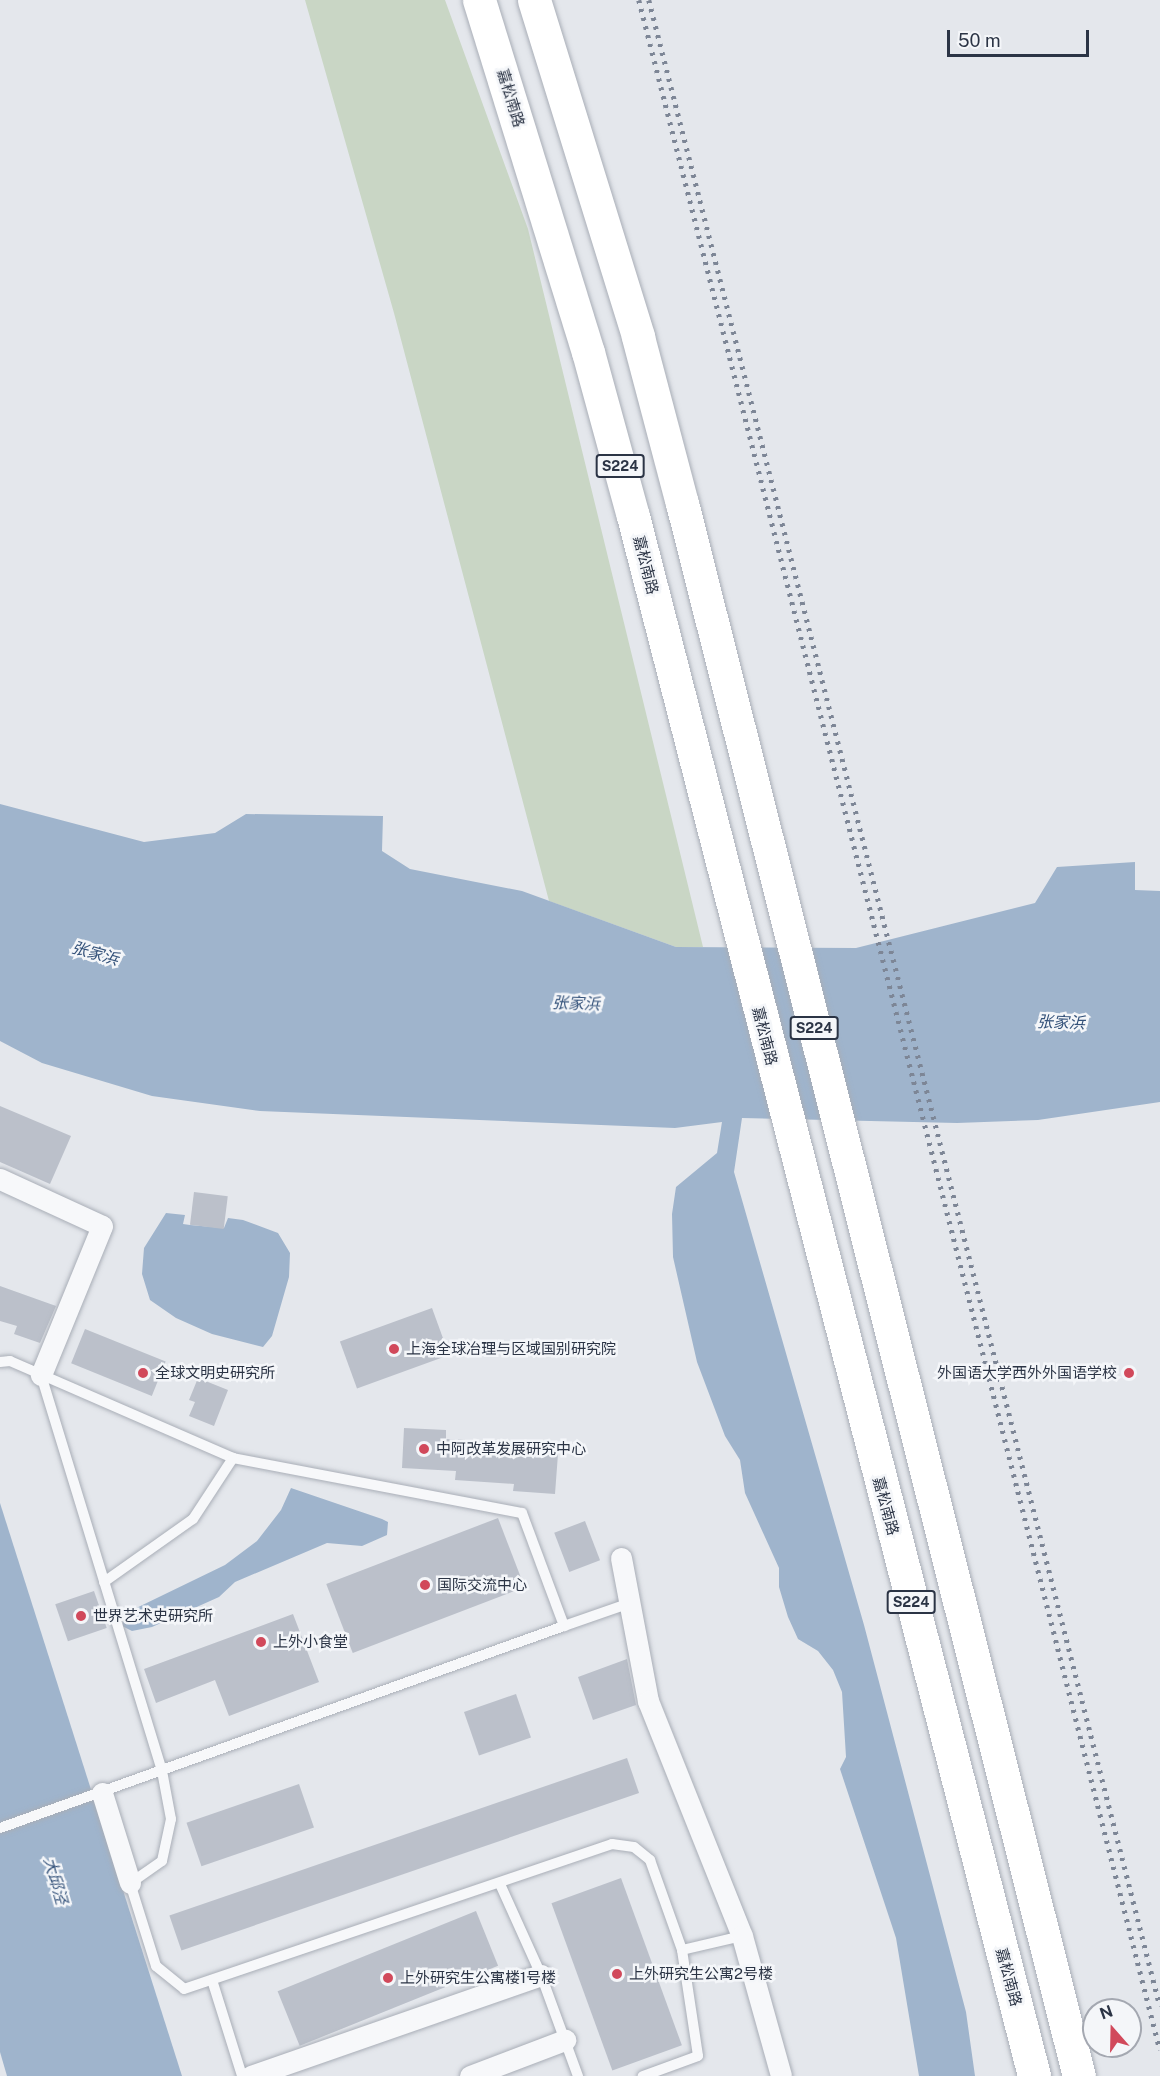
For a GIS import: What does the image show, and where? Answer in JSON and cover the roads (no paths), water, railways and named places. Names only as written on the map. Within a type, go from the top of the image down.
[{"type":"main road","name":"嘉松南路","points":[[479,0],[588,352],[1035,2076]]},
{"type":"main road","name":"S224","points":[[534,0],[638,337],[783,912],[846,1145],[1079,2076]]},
{"type":"street","points":[[0,1179],[102,1226],[40,1375]]},
{"type":"street","points":[[621,1558],[648,1701],[742,1936],[781,2076]]},
{"type":"street","points":[[102,1793],[130,1883]]},
{"type":"street","points":[[251,2076],[541,1975]]},
{"type":"street","points":[[470,2076],[565,2040]]},
{"type":"lane","points":[[0,1362],[10,1361],[233,1458],[522,1513],[564,1626]]},
{"type":"lane","points":[[40,1375],[162,1771],[171,1819],[162,1861],[130,1883],[156,1966],[184,1989],[500,1884],[612,1844],[634,1846],[650,1860],[682,1950],[698,2056],[643,2076]]},
{"type":"lane","points":[[104,1582],[193,1519],[233,1458]]},
{"type":"lane","points":[[0,1828],[630,1603]]},
{"type":"lane","points":[[500,1884],[541,1975],[578,2076]]},
{"type":"lane","points":[[682,1950],[742,1936]]},
{"type":"lane","points":[[212,1980],[242,2076]]},
{"type":"water","name":"张家浜","points":[[0,804],[144,842],[215,833],[246,814],[383,816],[382,851],[410,869],[522,891],[676,947],[856,948],[1035,903],[1057,867],[1135,862],[1135,890],[1160,891],[1160,1102],[1038,1120],[957,1123],[742,1118],[734,1172],[864,1625],[966,2012],[975,2076],[919,2076],[896,1938],[840,1769],[846,1757],[842,1692],[833,1670],[818,1651],[798,1639],[788,1617],[779,1587],[779,1568],[745,1493],[740,1460],[725,1436],[697,1362],[673,1257],[672,1214],[676,1187],[717,1153],[722,1122],[675,1128],[260,1111],[152,1096],[42,1063],[0,1041]]},
{"type":"water","points":[[166,1213],[185,1215],[183,1224],[224,1228],[228,1218],[243,1220],[278,1233],[290,1253],[289,1277],[272,1336],[263,1347],[212,1334],[176,1318],[150,1300],[142,1274],[144,1248]]},
{"type":"water","points":[[291,1488],[382,1519],[388,1522],[387,1535],[362,1546],[327,1543],[235,1582],[219,1597],[152,1627],[132,1631],[122,1626],[126,1613],[225,1565],[257,1541],[281,1510]]},
{"type":"water","name":"大邱泾","points":[[0,1503],[182,2076],[7,2076],[0,2052]]},
{"type":"railway","points":[[639,0],[1160,2050]]},
{"type":"railway","points":[[649,0],[1160,2006]]},
{"type":"place","name":"上海全球冶理与区域国别研究院","points":[[394,1349]]},
{"type":"place","name":"全球文明史研究所","points":[[143,1373]]},
{"type":"place","name":"外国语大学西外外国语学校","points":[[1129,1373]]},
{"type":"place","name":"中阿改革发展研究中心","points":[[424,1449]]},
{"type":"place","name":"国际交流中心","points":[[425,1585]]},
{"type":"place","name":"世界艺术史研究所","points":[[81,1616]]},
{"type":"place","name":"上外小食堂","points":[[261,1642]]},
{"type":"place","name":"上外研究生公寓2号楼","points":[[617,1974]]},
{"type":"place","name":"上外研究生公寓楼1号楼","points":[[388,1978]]}]
